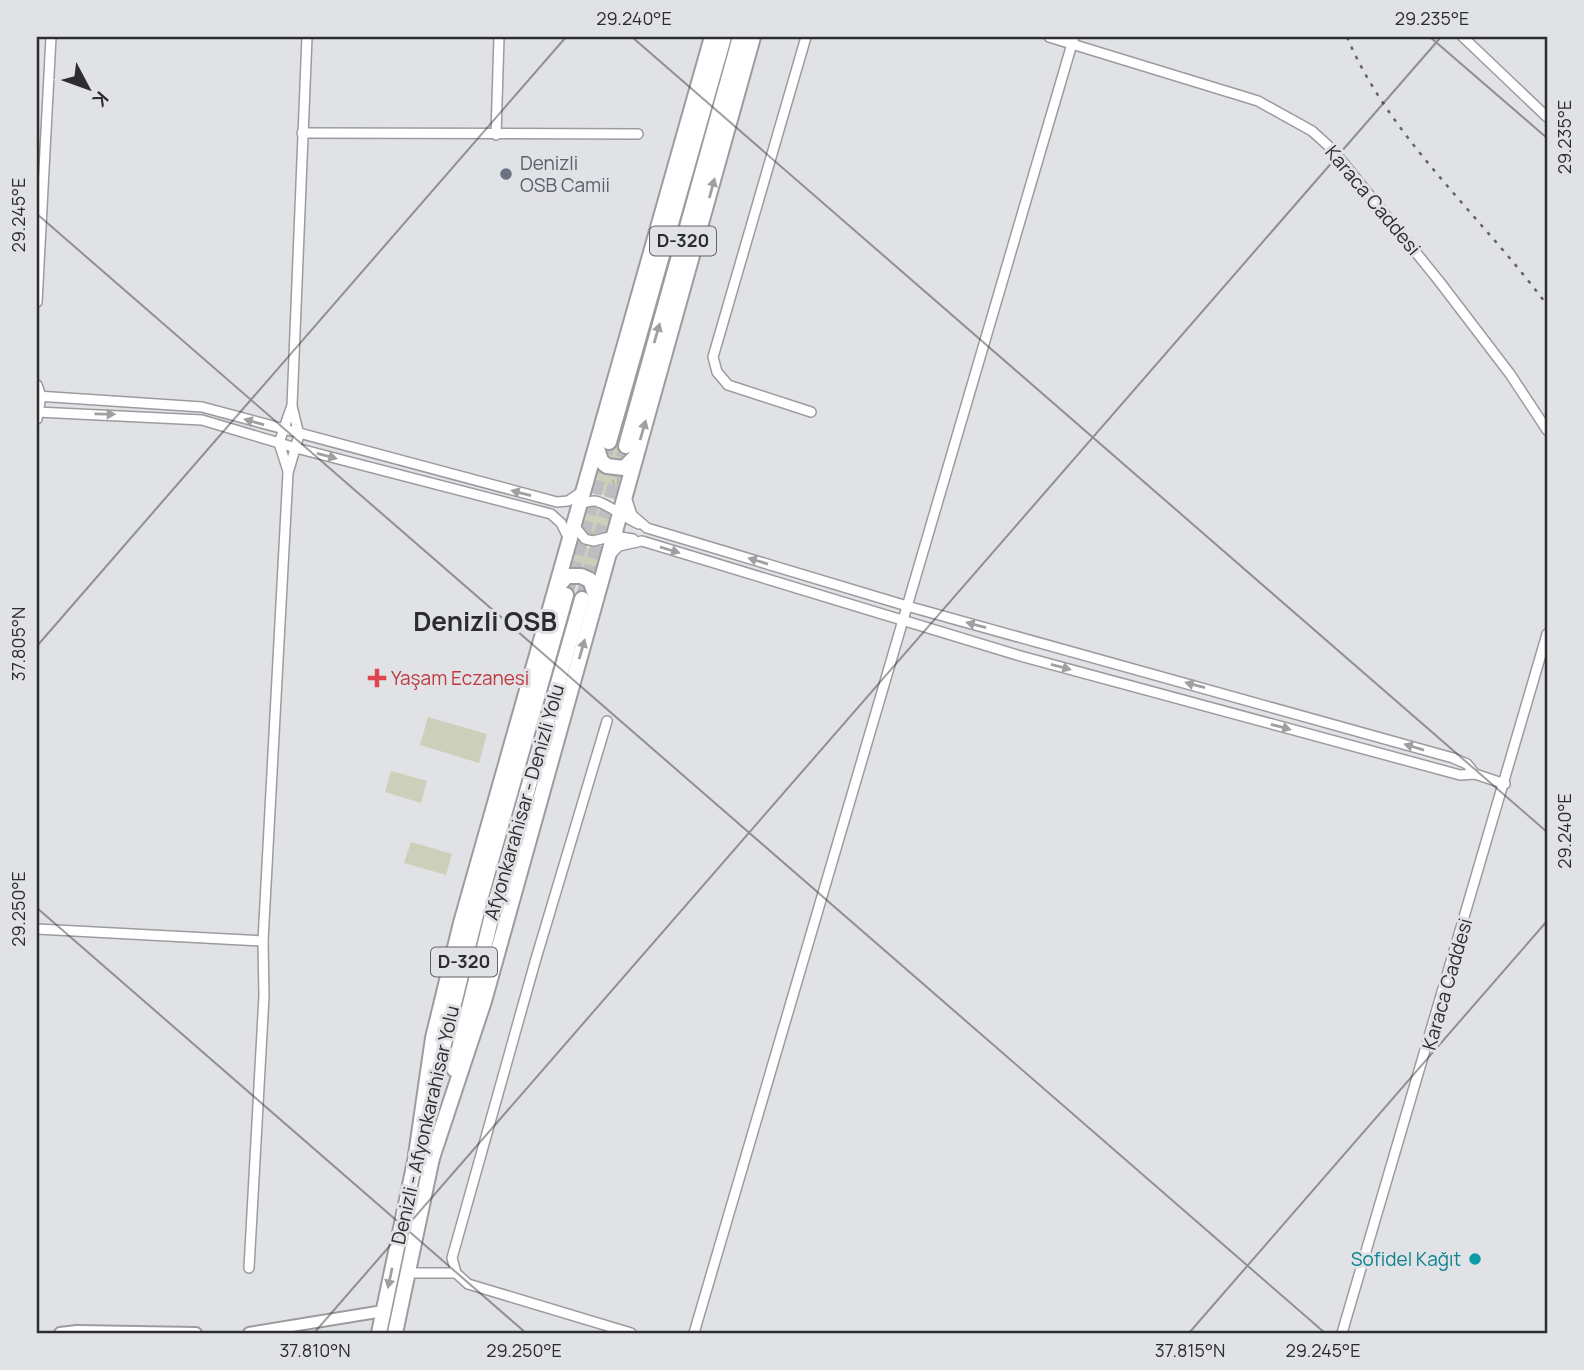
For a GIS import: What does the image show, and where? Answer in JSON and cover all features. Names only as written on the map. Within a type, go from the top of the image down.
[{"type":"highway","points":[[574,525],[603,444],[712,37]]},
{"type":"highway","name":"D-320","points":[[603,444],[724,37]]},
{"type":"highway","name":"D-320","points":[[631,451],[740,37]]},
{"type":"highway","points":[[603,444],[601,461],[615,468],[624,468],[753,37]]},
{"type":"highway","points":[[614,536],[625,495],[631,451]]},
{"type":"highway","name":"Denizli - Afyonkarahisar Yolu","points":[[379,1333],[416,1155],[561,592],[574,525]]},
{"type":"highway","name":"Afyonkarahisar - Denizli Yolu","points":[[395,1333],[431,1161],[493,911],[589,599],[614,536]]},
{"type":"highway","points":[[561,592],[567,576],[581,576],[590,580],[595,587],[589,599]]},
{"type":"street","points":[[37,302],[51,37]]},
{"type":"street","points":[[250,1268],[264,996],[263,941],[288,473],[299,435],[292,406],[307,37]]},
{"type":"street","points":[[496,135],[499,37]]},
{"type":"street","points":[[806,37],[713,357],[717,372],[728,385],[811,412]]},
{"type":"street","name":"Karaca Caddesi","points":[[1049,37],[1073,40],[1258,101],[1312,131],[1333,150],[1439,281],[1510,374],[1547,430]]},
{"type":"street","points":[[1463,37],[1547,117]]},
{"type":"street","points":[[694,1333],[1073,40]]},
{"type":"street","points":[[302,133],[638,134]]},
{"type":"street","points":[[37,385],[38,414],[202,420],[296,448],[551,514],[574,525],[585,539],[593,541],[614,536],[642,541],[901,621],[1460,775],[1475,774],[1506,784]]},
{"type":"street","points":[[39,396],[202,407],[557,502],[580,505],[596,501],[605,503],[619,516],[647,528],[907,606],[1453,758],[1467,765],[1475,774]]},
{"type":"street","points":[[288,473],[279,443],[292,406]]},
{"type":"street","points":[[557,502],[568,501],[585,490]]},
{"type":"street","points":[[625,495],[632,515],[647,528]]},
{"type":"street","points":[[551,514],[561,523],[569,541]]},
{"type":"street","points":[[608,556],[619,546],[642,541]]},
{"type":"street","name":"Karaca Caddesi","points":[[1342,1333],[1506,784],[1547,634]]},
{"type":"street","points":[[607,721],[534,962],[453,1258],[456,1273],[468,1284],[631,1333]]},
{"type":"street","points":[[37,929],[263,941]]},
{"type":"street","points":[[407,1273],[456,1273]]},
{"type":"street","points":[[249,1333],[383,1311]]},
{"type":"street","points":[[60,1333],[196,1333]]},
{"type":"green space","points":[[603,441],[633,450],[632,457],[616,465],[603,454]]},
{"type":"green space","points":[[597,464],[627,471],[619,499],[589,491]]},
{"type":"green space","points":[[597,506],[608,510],[612,521],[608,532],[597,536],[586,532],[582,521],[586,510]]},
{"type":"green space","points":[[574,544],[604,552],[596,581],[566,572]]},
{"type":"green space","points":[[428,717],[487,734],[479,763],[420,745]]},
{"type":"green space","points":[[391,771],[427,781],[421,803],[385,792]]},
{"type":"green space","points":[[411,842],[452,854],[446,875],[404,863]]},
{"type":"tunnel","points":[[566,595],[609,442]]},
{"type":"tunnel","points":[[582,599],[626,446]]},
{"type":"railway","points":[[1347,37],[1365,74],[1412,143],[1547,305]]},
{"type":"place","name":"Denizli OSB Camii","points":[[506,174]]},
{"type":"place","name":"Yaşam Eczanesi","points":[[377,678]]},
{"type":"place","name":"Sofidel Kağıt","points":[[1475,1259]]},
{"type":"district","name":"Denizli OSB","points":[[485,622]]}]
